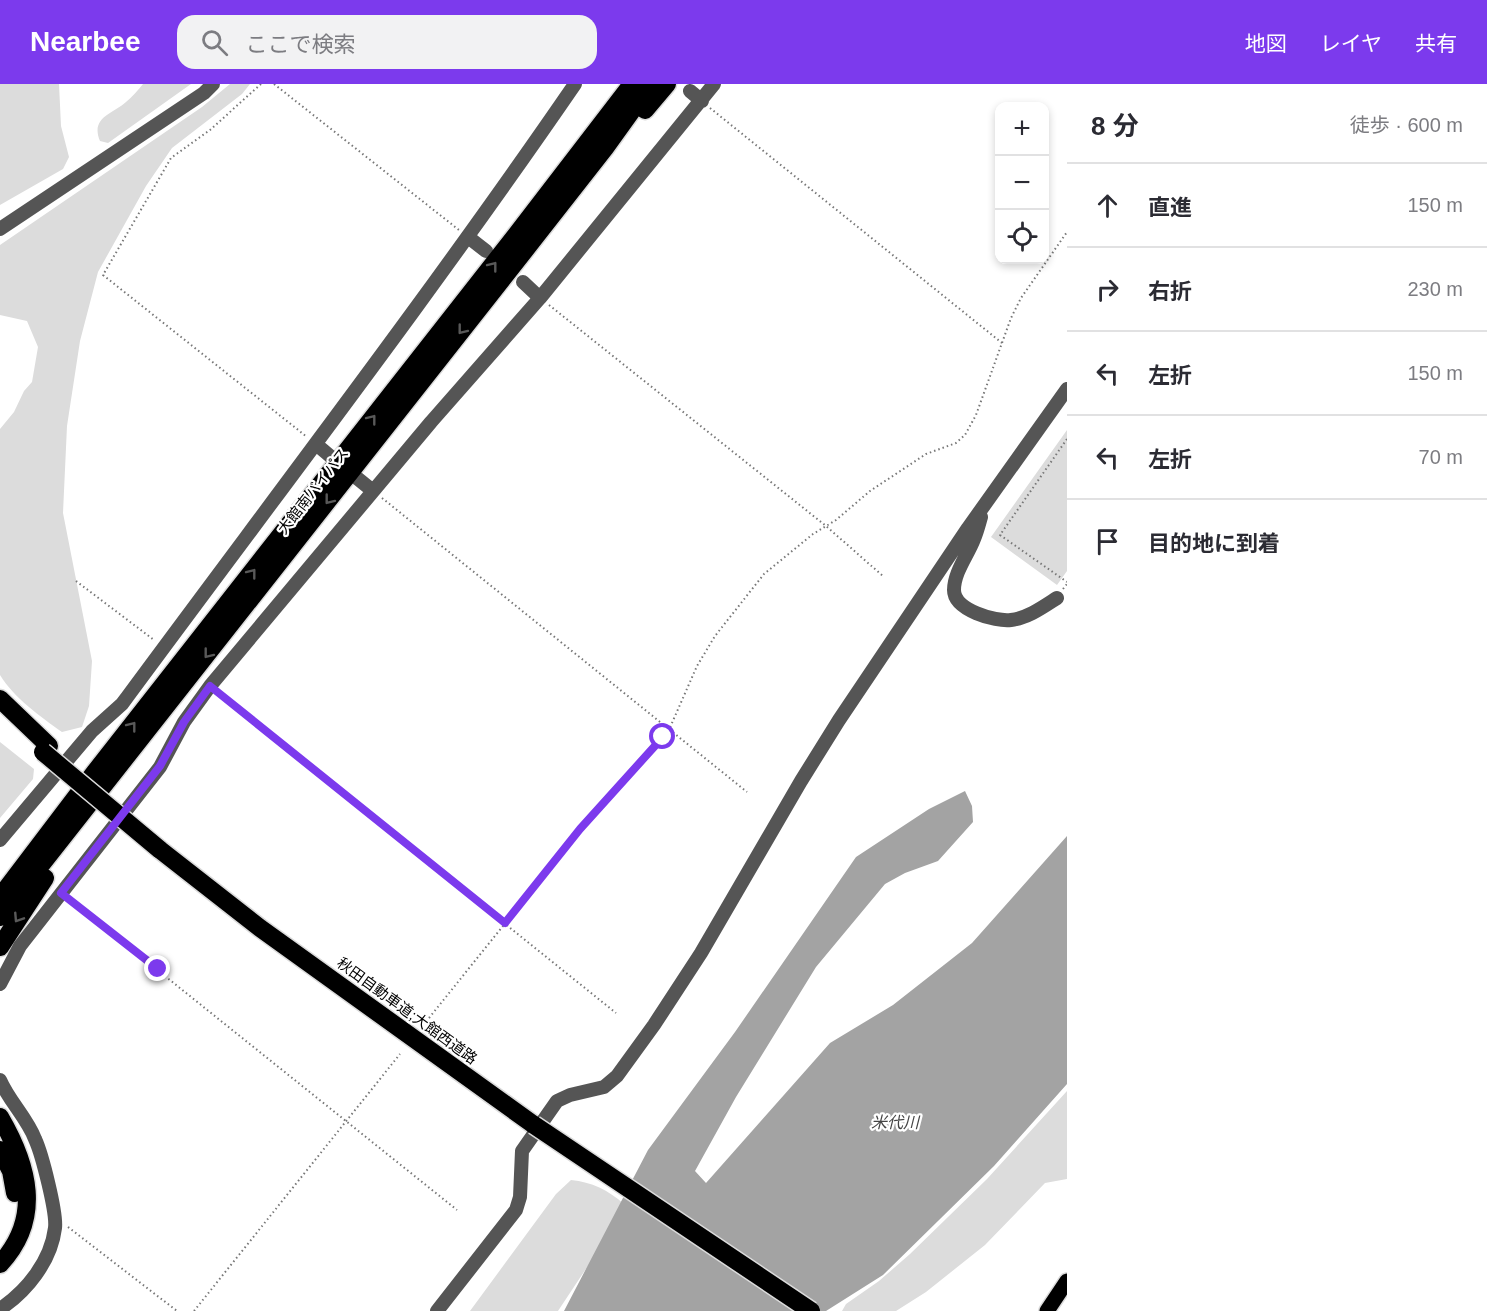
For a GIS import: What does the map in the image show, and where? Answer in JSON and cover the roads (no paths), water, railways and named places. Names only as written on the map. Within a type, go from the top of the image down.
[{"type":"highway","points":[[523,240],[560,174],[617,84]]},
{"type":"highway","name":"大館南バイパス","points":[[0,917],[147,731],[523,240],[632,84]]},
{"type":"highway","name":"大館南バイパス","points":[[0,897],[95,772],[523,240],[605,148],[651,84]]},
{"type":"highway","points":[[523,240],[668,84]]},
{"type":"highway","points":[[0,699],[46,749]]},
{"type":"highway","name":"秋田自動車道;大館西道路","points":[[3,719],[46,749],[159,849],[260,928],[534,1125],[811,1311]]},
{"type":"highway","points":[[0,946],[147,731]]},
{"type":"highway","points":[[0,888],[95,772]]},
{"type":"highway","points":[[0,1116],[15,1144],[22,1164],[27,1200],[26,1217],[20,1234],[11,1251],[0,1264]]},
{"type":"highway","points":[[0,1150],[11,1171],[16,1199],[9,1231],[0,1246]]},
{"type":"main road","points":[[1047,1311],[1067,1281]]},
{"type":"street","points":[[0,229],[204,93],[213,84]]},
{"type":"street","points":[[0,840],[92,731],[122,704],[317,445],[468,237],[575,84]]},
{"type":"street","points":[[0,984],[20,946],[160,766],[184,722],[210,686],[373,491],[540,298],[714,84]]},
{"type":"street","points":[[690,91],[702,101]]},
{"type":"street","points":[[468,237],[486,251]]},
{"type":"street","points":[[523,282],[540,298]]},
{"type":"street","points":[[437,1311],[516,1210],[520,1197],[522,1151],[556,1101],[570,1095],[604,1087],[617,1076],[654,1025],[701,953],[838,720],[1067,389]]},
{"type":"street","points":[[317,445],[330,456]]},
{"type":"street","points":[[357,478],[373,491]]},
{"type":"street","points":[[986,504],[975,538],[956,576],[954,592],[957,599],[966,608],[985,617],[1010,620],[1034,613],[1057,598]]},
{"type":"street","points":[[0,1080],[35,1137],[44,1165],[56,1225],[52,1243],[41,1266],[23,1291],[0,1309]]},
{"type":"water","name":"米代川","points":[[965,791],[972,806],[973,822],[938,861],[905,873],[885,884],[816,967],[736,1097],[695,1171],[706,1183],[830,1043],[893,1005],[972,943],[1067,836],[1067,1084],[994,1166],[883,1275],[826,1311],[564,1311],[648,1150],[735,1032],[856,857],[929,809]]}]
